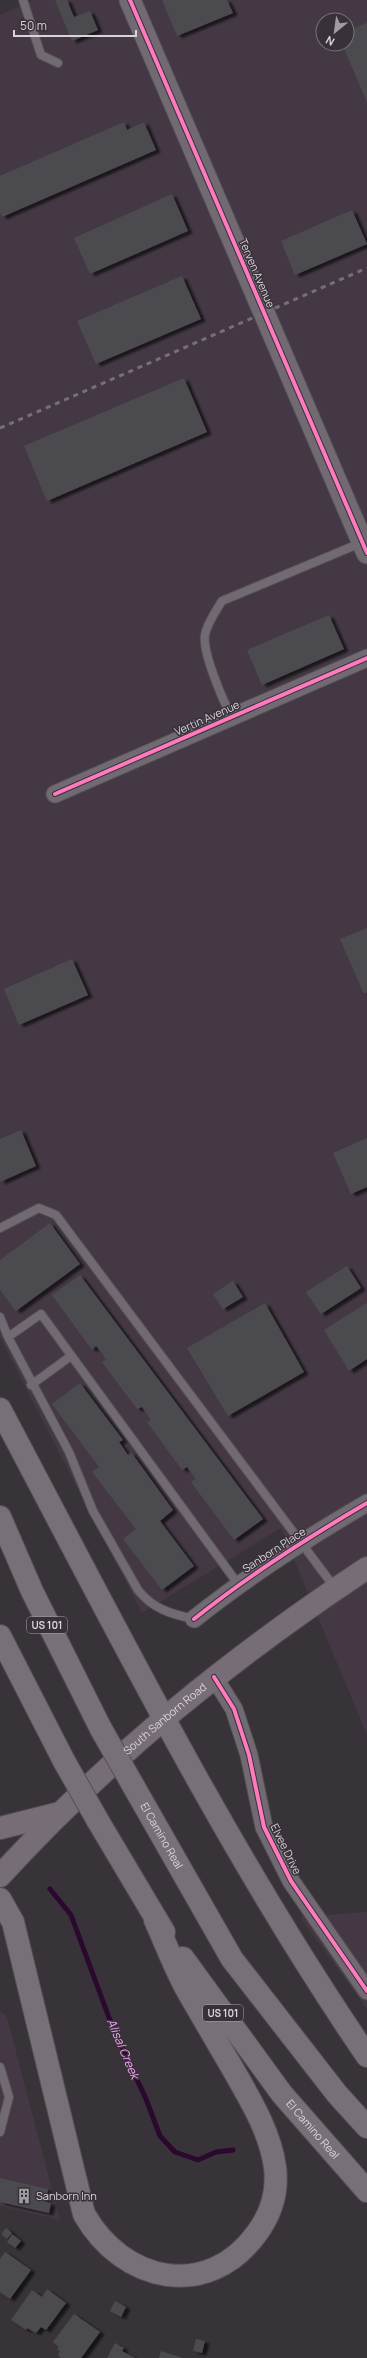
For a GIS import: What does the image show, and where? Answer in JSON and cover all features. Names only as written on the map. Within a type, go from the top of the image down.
[{"type":"highway","points":[[0,1409],[163,1718],[310,1973],[367,2056]]},
{"type":"highway","name":"El Camino Real","points":[[0,1517],[35,1598],[101,1729],[232,1959],[337,2094],[367,2127]]},
{"type":"highway","name":"South Sanborn Road","points":[[0,1876],[60,1813],[163,1718],[214,1677],[335,1588],[367,1568]]},
{"type":"highway","name":"El Camino Real","points":[[0,1636],[64,1761],[156,1920],[282,2094],[367,2191]]},
{"type":"highway","points":[[0,1828],[60,1813]]},
{"type":"highway","points":[[0,1899],[13,1922],[84,2214],[99,2236],[125,2260],[146,2270],[181,2275],[217,2267],[239,2254],[248,2245],[265,2222],[270,2210],[274,2196],[275,2169],[273,2154],[262,2121],[187,1990],[156,1920]]},
{"type":"street","name":"Terven Avenue","points":[[130,0],[365,547]]},
{"type":"street","name":"Vertin Avenue","points":[[55,794],[367,658]]},
{"type":"street","name":"Sanborn Place","points":[[194,1619],[238,1584],[367,1502]]},
{"type":"street","name":"Elvee Drive","points":[[214,1677],[236,1716],[249,1755],[264,1827],[291,1881],[367,1991]]},
{"type":"lane","points":[[23,0],[41,55],[58,62]]},
{"type":"lane","points":[[232,717],[210,663],[205,635],[212,616],[222,601],[365,547]]},
{"type":"lane","points":[[0,1228],[39,1208],[56,1215],[335,1588]]},
{"type":"lane","points":[[8,1337],[41,1314],[238,1584]]},
{"type":"lane","points":[[0,1317],[31,1384],[69,1452],[93,1511],[138,1590],[145,1599],[167,1613],[194,1619]]},
{"type":"lane","points":[[31,1384],[71,1356]]},
{"type":"lane","points":[[0,2067],[8,2097],[0,2132]]},
{"type":"shaded area","points":[[33,0],[367,0],[367,1735],[281,1528],[142,1613],[0,1338],[0,15]]},
{"type":"shaded area","points":[[367,1912],[367,2009],[300,1917]]},
{"type":"shaded area","points":[[0,2011],[7,2017],[60,2220],[0,2206]]},
{"type":"building","points":[[55,0],[67,0],[74,17],[90,11],[98,30],[72,41]]},
{"type":"building","points":[[162,0],[227,0],[233,13],[177,36]]},
{"type":"building","points":[[367,23],[367,102],[345,52],[355,52],[355,28]]},
{"type":"building","points":[[124,122],[127,130],[144,122],[156,150],[2,217],[0,212],[0,176]]},
{"type":"building","points":[[172,194],[188,231],[90,274],[74,238]]},
{"type":"building","points":[[352,210],[367,244],[295,275],[281,241]]},
{"type":"building","points":[[182,276],[201,319],[96,364],[77,321]]},
{"type":"building","points":[[184,378],[207,432],[47,501],[24,446]]},
{"type":"building","points":[[329,615],[344,649],[262,685],[247,650]]},
{"type":"building","points":[[367,928],[367,992],[364,994],[340,939]]},
{"type":"building","points":[[72,959],[88,995],[19,1025],[4,989]]},
{"type":"building","points":[[21,1130],[36,1166],[0,1182],[0,1139]]},
{"type":"building","points":[[367,1138],[367,1187],[351,1194],[333,1153]]},
{"type":"building","points":[[50,1223],[80,1264],[16,1311],[0,1290],[0,1260]]},
{"type":"building","points":[[347,1266],[361,1288],[321,1314],[306,1292]]},
{"type":"building","points":[[80,1275],[263,1519],[234,1540],[191,1482],[196,1479],[187,1467],[182,1470],[147,1422],[151,1420],[142,1407],[137,1409],[102,1362],[106,1360],[102,1353],[96,1346],[92,1350],[52,1295]]},
{"type":"building","points":[[233,1281],[243,1297],[223,1309],[213,1294]]},
{"type":"building","points":[[265,1303],[304,1372],[228,1416],[187,1348]]},
{"type":"building","points":[[367,1303],[367,1359],[349,1371],[324,1330]]},
{"type":"building","points":[[80,1383],[123,1440],[119,1442],[128,1455],[131,1452],[173,1510],[160,1521],[194,1566],[162,1590],[123,1539],[136,1529],[92,1472],[99,1467],[52,1404]]},
{"type":"building","name":"Sanborn Inn","points":[[0,2178],[48,2189],[46,2202],[51,2203],[49,2213],[0,2202]]},
{"type":"building","points":[[6,2228],[12,2233],[7,2239],[1,2234]]},
{"type":"building","points":[[12,2234],[21,2241],[15,2248],[7,2242]]},
{"type":"building","points":[[5,2252],[31,2270],[10,2299],[0,2292],[0,2259]]},
{"type":"building","points":[[47,2289],[66,2303],[46,2330],[41,2327],[36,2333],[27,2328],[26,2330],[11,2320],[32,2290],[42,2297]]},
{"type":"building","points":[[115,2301],[126,2307],[121,2317],[110,2311]]},
{"type":"building","points":[[74,2314],[100,2332],[81,2358],[61,2358],[58,2355],[60,2351],[57,2349],[59,2347],[53,2342]]},
{"type":"building","points":[[196,2339],[205,2341],[202,2353],[193,2351]]},
{"type":"building","points":[[115,2343],[124,2348],[122,2351],[135,2358],[107,2358]]},
{"type":"building","points":[[161,2351],[183,2358],[159,2358]]},
{"type":"waterway","name":"Alisal Creek","points":[[50,1889],[71,1915],[111,2023],[146,2099],[160,2136],[175,2152],[198,2160],[216,2152],[233,2150]]},
{"type":"railway","points":[[0,428],[367,268]]},
{"type":"cycle path","points":[[130,0],[367,553]]},
{"type":"cycle path","points":[[55,794],[367,658]]},
{"type":"cycle path","points":[[194,1619],[236,1587],[279,1558],[367,1503]]},
{"type":"cycle path","points":[[214,1677],[234,1709],[249,1755],[264,1827],[291,1881],[367,1991]]},
{"type":"place","name":"Sanborn Inn","points":[[24,2196]]}]
